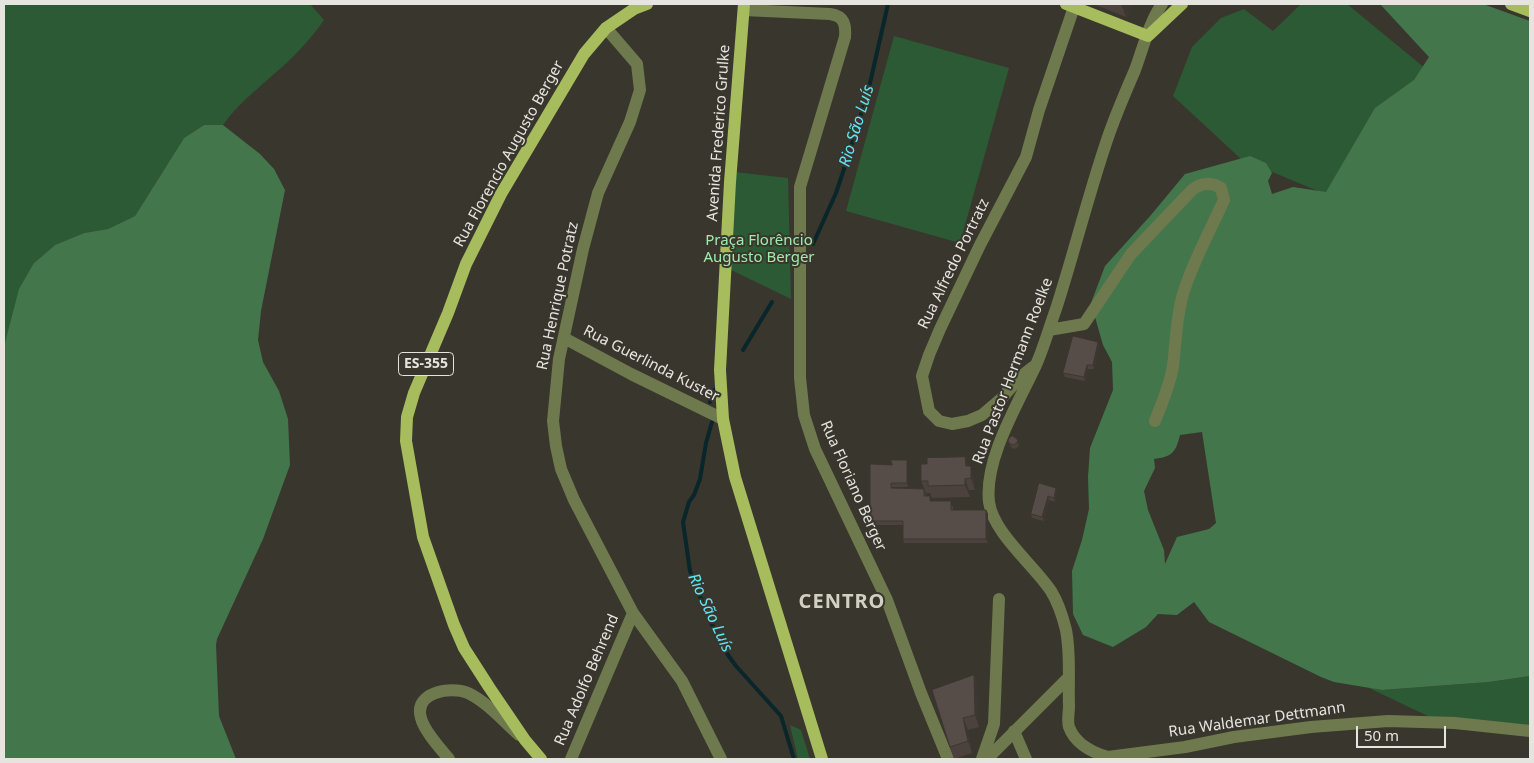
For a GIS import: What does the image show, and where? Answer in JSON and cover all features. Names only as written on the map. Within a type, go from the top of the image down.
[{"type":"main road","name":"Rua Florencio Augusto Berger","points":[[541,759],[525,740],[464,648],[454,626],[423,537],[406,441],[408,417],[423,371],[478,238],[501,194],[580,62],[606,28],[647,4]]},
{"type":"main road","points":[[1070,5],[1148,36],[1182,4]]},
{"type":"main road","points":[[1511,4],[1530,11]]},
{"type":"main road","name":"Avenida Frederico Grulke","points":[[744,7],[727,232],[720,370],[723,418],[735,477],[822,759]]},
{"type":"street","name":"Rua Pastor Hermann Roelke","points":[[1068,678],[1069,656],[1066,630],[1051,591],[996,523],[989,504],[992,462],[1049,330],[1072,260],[1107,139],[1148,36],[1154,15],[1162,4]]},
{"type":"street","name":"Rua Alfredo Portratz","points":[[1036,363],[1019,378],[1002,398],[982,415],[968,421],[952,424],[939,421],[929,411],[922,376],[929,355],[980,245],[1026,157],[1070,5]]},
{"type":"street","name":"Rua Floriano Berger","points":[[744,7],[836,15],[842,18],[845,24],[845,37],[800,187],[800,378],[804,415],[815,448],[888,600],[921,693],[948,759]]},
{"type":"street","name":"Rua Henrique Potratz","points":[[606,28],[637,64],[640,90],[630,122],[598,193],[583,249],[559,359],[553,421],[556,446],[561,469],[574,500],[633,614],[682,681],[721,759]]},
{"type":"street","points":[[1049,330],[1084,324],[1131,254],[1192,190],[1204,184],[1214,184],[1221,188],[1224,200],[1182,295],[1177,319],[1173,367],[1155,421]]},
{"type":"street","name":"Rua Guerlinda Kuster","points":[[564,338],[631,374],[723,418]]},
{"type":"street","points":[[982,759],[994,724],[998,599]]},
{"type":"street","name":"Rua Adolfo Behrend","points":[[571,759],[633,614]]},
{"type":"street","points":[[987,759],[1068,678]]},
{"type":"street","name":"Rua Waldemar Dettmann","points":[[1068,678],[1069,726],[1077,739],[1085,746],[1112,758],[1263,733],[1388,721],[1455,723],[1530,731]]},
{"type":"street","points":[[449,759],[435,742],[421,718],[420,709],[426,699],[440,690],[460,691],[469,694],[525,740]]},
{"type":"street","points":[[1014,731],[1026,759]]},
{"type":"green space","points":[[4,4],[310,4],[324,20],[294,55],[241,104],[223,125],[204,125],[184,138],[135,216],[108,229],[84,233],[55,245],[34,263],[4,347]]},
{"type":"green space","points":[[1301,4],[1347,4],[1437,78],[1342,201],[1241,159],[1173,96],[1192,47],[1221,18],[1244,9],[1273,31]]},
{"type":"green space","points":[[1380,4],[1483,4],[1530,21],[1530,676],[1489,682],[1382,690],[1334,682],[1209,622],[1194,602],[1177,615],[1158,614],[1146,627],[1113,647],[1083,635],[1073,614],[1072,571],[1089,509],[1088,477],[1090,448],[1113,390],[1112,362],[1103,345],[1091,303],[1105,266],[1185,174],[1250,156],[1266,163],[1272,173],[1268,181],[1272,194],[1293,187],[1326,192],[1375,108],[1414,80],[1429,57]],"holes":[[[1202,432],[1216,523],[1209,529],[1177,537],[1165,564],[1164,550],[1148,510],[1144,491],[1155,468],[1154,459],[1165,457],[1172,453],[1177,446],[1180,435]]]},
{"type":"green space","points":[[894,36],[1009,68],[960,243],[846,211]]},
{"type":"green space","points":[[204,125],[223,125],[260,154],[274,169],[285,190],[261,311],[258,340],[263,362],[279,391],[288,419],[290,465],[263,539],[217,639],[216,645],[219,716],[236,759],[4,759],[4,347],[19,289],[34,263],[55,245],[84,233],[108,229],[135,216],[184,138]]},
{"type":"green space","name":"Praça Florêncio Augusto Berger","points":[[735,172],[788,178],[791,299],[729,269]]},
{"type":"green space","points":[[1530,676],[1530,734],[1455,729],[1367,687],[1382,690],[1489,682]]},
{"type":"green space","points":[[790,725],[801,730],[810,759],[798,759]]},
{"type":"building","points":[[1073,336],[1098,342],[1093,365],[1087,365],[1084,377],[1063,373]]},
{"type":"building","points":[[1013,436],[1018,440],[1013,445],[1008,440]]},
{"type":"building","points":[[965,457],[966,466],[971,466],[971,478],[965,479],[965,485],[928,486],[928,481],[921,481],[921,464],[927,464],[927,458]]},
{"type":"building","points":[[891,460],[907,460],[907,483],[891,483],[891,488],[924,489],[924,496],[930,496],[930,501],[951,501],[951,510],[986,510],[986,539],[903,539],[903,521],[870,521],[870,464],[892,465]]},
{"type":"building","points":[[1039,483],[1056,488],[1054,498],[1048,496],[1042,517],[1031,514]]},
{"type":"building","points":[[974,675],[975,715],[963,718],[968,741],[950,747],[932,690]]},
{"type":"waterway","name":"Rio São Luís","points":[[813,244],[836,193],[845,166],[868,92],[888,4]]},
{"type":"waterway","name":"Rio São Luís","points":[[743,350],[772,302]]},
{"type":"waterway","name":"Rio São Luís","points":[[710,402],[714,390]]},
{"type":"waterway","name":"Rio São Luís","points":[[712,422],[706,443],[700,479],[689,502],[683,522],[690,571],[708,617],[728,655],[781,716],[794,759]]},
{"type":"district","name":"CENTRO","points":[[842,602]]}]
